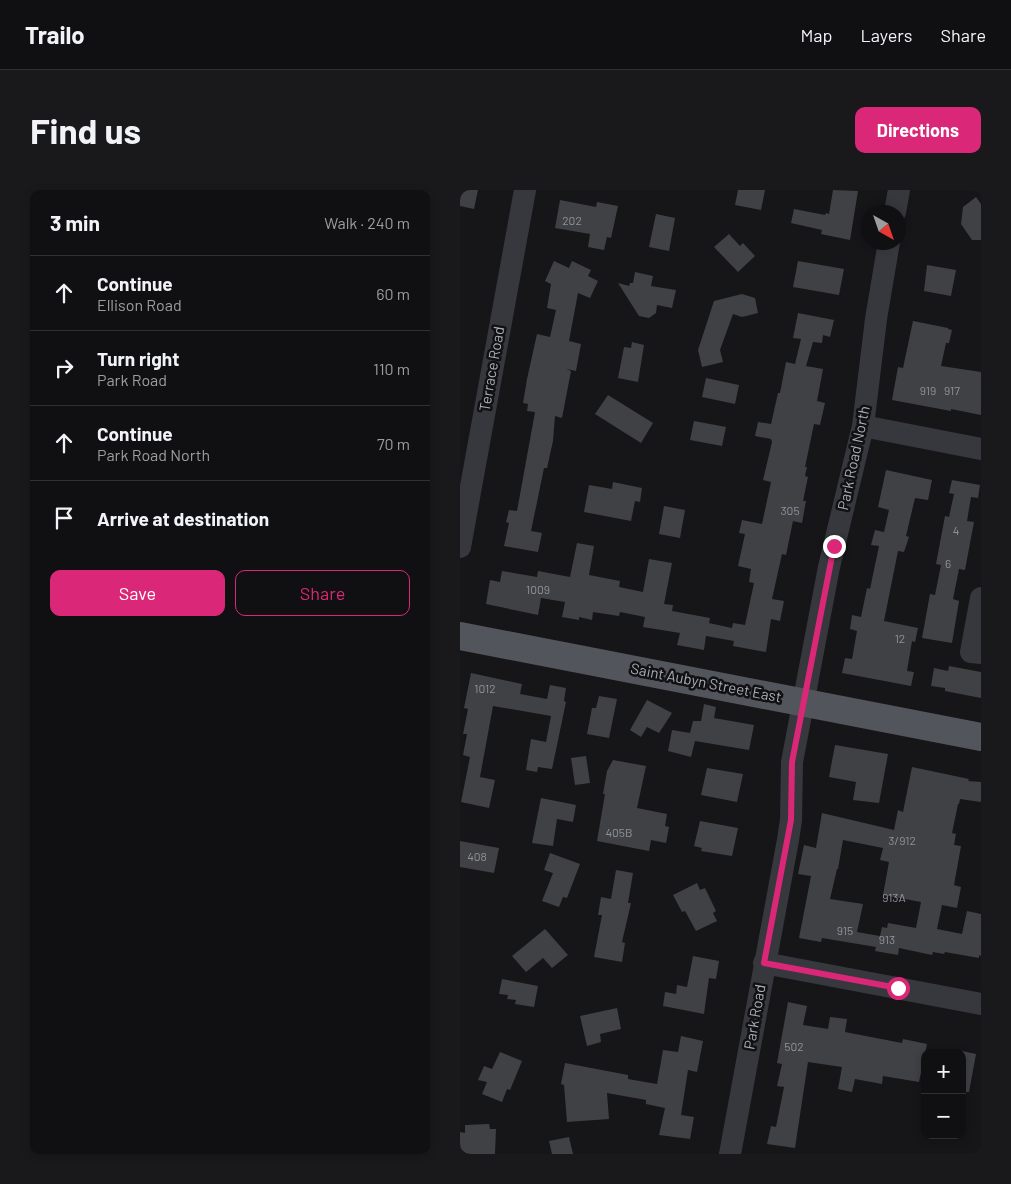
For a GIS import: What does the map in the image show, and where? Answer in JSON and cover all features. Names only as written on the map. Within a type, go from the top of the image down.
[{"type":"main road","name":"Saint Aubyn Street East","points":[[460,636],[981,737]]},
{"type":"street","name":"Terrace Road","points":[[460,547],[525,190]]},
{"type":"street","points":[[896,205],[899,190]]},
{"type":"street","name":"Park Road North","points":[[804,702],[829,567],[863,426],[876,319],[889,250]]},
{"type":"street","points":[[863,426],[981,449]]},
{"type":"street","points":[[981,598],[971,652],[981,654]]},
{"type":"street","name":"Park Road","points":[[730,1154],[788,840],[791,820],[792,762],[804,702]]},
{"type":"street","points":[[764,963],[981,1004]]},
{"type":"building","points":[[460,190],[478,190],[474,209],[460,206]]},
{"type":"building","points":[[738,190],[765,190],[761,210],[735,205]]},
{"type":"building","points":[[833,190],[858,191],[850,240],[821,234],[822,230],[791,223],[794,209],[825,215],[826,213],[829,214]]},
{"type":"building","points":[[976,197],[981,204],[981,240],[972,240],[961,224],[963,207]]},
{"type":"building","points":[[560,200],[596,207],[597,202],[618,206],[611,238],[607,237],[604,250],[588,247],[590,234],[555,228]]},
{"type":"building","points":[[656,214],[675,218],[669,251],[649,247]]},
{"type":"building","points":[[729,234],[740,246],[743,243],[755,256],[738,272],[714,247]]},
{"type":"building","points":[[554,261],[569,268],[572,261],[591,270],[588,276],[598,281],[590,298],[578,293],[569,341],[581,344],[576,371],[566,369],[571,371],[562,418],[555,416],[553,441],[547,468],[544,468],[531,531],[542,533],[538,552],[504,546],[509,523],[506,522],[509,510],[517,511],[535,412],[527,411],[528,404],[523,403],[527,379],[537,334],[550,337],[556,310],[547,308],[551,284],[545,281]]},
{"type":"building","points":[[798,261],[844,269],[839,295],[793,287]]},
{"type":"building","points":[[927,265],[956,270],[951,296],[924,291]]},
{"type":"building","points":[[635,272],[653,276],[651,286],[676,290],[672,308],[657,305],[656,313],[649,318],[639,316],[618,283],[629,286],[630,283],[633,283]]},
{"type":"building","points":[[742,294],[755,298],[758,313],[742,317],[733,314],[720,350],[723,362],[702,367],[698,350],[714,301]]},
{"type":"building","points":[[798,313],[834,320],[830,337],[823,335],[822,343],[813,342],[806,366],[823,369],[817,401],[825,403],[820,425],[814,424],[805,467],[807,467],[805,476],[808,477],[803,501],[806,501],[802,523],[793,521],[786,555],[782,554],[772,599],[784,601],[780,621],[771,619],[766,652],[733,646],[734,641],[706,636],[704,650],[677,645],[680,633],[643,627],[645,617],[620,612],[619,616],[593,612],[592,620],[579,617],[579,620],[562,617],[565,602],[541,598],[538,615],[486,604],[490,580],[500,582],[502,571],[537,577],[538,571],[570,577],[577,543],[594,546],[589,575],[620,581],[619,587],[643,592],[649,559],[672,563],[664,604],[673,605],[672,611],[710,618],[709,623],[732,628],[733,623],[745,625],[754,583],[749,582],[751,569],[738,566],[745,534],[739,533],[742,520],[762,524],[771,482],[763,480],[772,442],[771,439],[755,436],[758,422],[771,424],[786,362],[795,364],[801,339],[793,338]]},
{"type":"building","points":[[913,321],[952,330],[949,343],[946,343],[941,366],[981,372],[981,415],[892,400],[898,367],[903,368]]},
{"type":"building","points":[[632,342],[644,345],[638,382],[618,378],[624,347],[631,348]]},
{"type":"building","points":[[706,378],[739,385],[735,404],[702,397]]},
{"type":"building","points":[[608,395],[653,423],[641,443],[595,414]]},
{"type":"building","points":[[694,421],[726,427],[722,446],[690,440]]},
{"type":"building","points":[[886,470],[932,480],[928,500],[915,498],[906,536],[909,537],[904,552],[898,551],[884,621],[918,628],[915,642],[912,641],[907,671],[914,672],[911,686],[842,673],[845,658],[852,659],[857,631],[850,629],[852,615],[861,617],[867,588],[870,589],[879,546],[871,545],[875,530],[884,532],[889,510],[878,507]]},
{"type":"building","points":[[952,480],[980,485],[978,498],[971,497],[967,521],[974,522],[965,570],[959,569],[953,599],[959,601],[952,643],[922,638],[930,594],[935,595],[941,565],[936,564],[945,516],[949,517],[954,494],[949,493]]},
{"type":"building","points":[[613,482],[642,488],[640,502],[635,501],[631,521],[584,512],[589,485],[612,489]]},
{"type":"building","points":[[664,506],[685,510],[680,538],[659,534]]},
{"type":"building","points":[[949,666],[981,672],[981,698],[945,691],[945,688],[931,686],[934,668],[948,671]]},
{"type":"building","points":[[471,673],[522,684],[520,694],[547,699],[550,685],[566,688],[564,701],[566,702],[552,769],[538,767],[537,772],[526,770],[531,739],[546,742],[551,716],[493,706],[480,777],[495,780],[489,808],[461,802],[470,757],[463,755],[467,734],[463,734],[468,709],[464,708]]},
{"type":"building","points":[[599,696],[617,699],[609,738],[587,734],[592,708],[596,708]]},
{"type":"building","points":[[647,700],[672,713],[659,733],[647,727],[641,737],[630,730]]},
{"type":"building","points":[[704,704],[716,707],[714,718],[754,725],[749,750],[695,741],[691,757],[668,751],[672,730],[690,733],[693,721],[701,721]]},
{"type":"building","points":[[835,745],[888,754],[879,803],[853,800],[856,782],[829,777]]},
{"type":"building","points":[[586,756],[590,783],[575,785],[571,758]]},
{"type":"building","points":[[613,760],[646,766],[637,808],[667,814],[665,826],[669,827],[666,843],[651,840],[649,851],[597,841],[607,771]]},
{"type":"building","points":[[912,767],[969,779],[968,781],[981,782],[981,802],[960,799],[958,804],[952,833],[956,834],[954,845],[961,846],[954,885],[961,887],[957,908],[942,905],[937,929],[962,934],[967,911],[981,914],[981,956],[979,955],[979,958],[945,952],[944,954],[933,952],[932,955],[899,948],[898,955],[875,951],[876,947],[822,938],[821,942],[799,938],[811,876],[798,874],[804,845],[816,848],[822,813],[894,830],[898,810],[903,812]],"holes":[[[843,840],[883,848],[880,860],[889,862],[883,895],[921,902],[916,928],[888,923],[887,928],[882,927],[880,936],[857,932],[863,904],[830,899]]]},
{"type":"building","points":[[707,768],[743,774],[737,802],[701,795]]},
{"type":"building","points":[[541,798],[576,805],[573,822],[557,819],[553,846],[532,843]]},
{"type":"building","points":[[700,821],[738,828],[732,856],[701,851],[702,848],[694,846]]},
{"type":"building","points":[[460,841],[499,848],[494,873],[460,867]]},
{"type":"building","points":[[550,853],[580,864],[567,898],[563,897],[559,907],[542,901],[553,873],[544,870]]},
{"type":"building","points":[[616,870],[633,873],[628,903],[631,903],[622,942],[625,943],[622,962],[594,957],[602,915],[598,915],[601,897],[611,899]]},
{"type":"building","points":[[697,883],[700,890],[705,888],[716,911],[713,913],[717,921],[696,931],[685,911],[682,912],[673,895]]},
{"type":"building","points":[[545,929],[568,955],[552,968],[543,958],[526,972],[512,956]]},
{"type":"building","points":[[693,956],[719,961],[716,979],[709,978],[704,1014],[663,1006],[665,992],[676,994],[677,985],[687,987]]},
{"type":"building","points":[[502,979],[538,986],[534,1007],[515,1004],[516,1000],[507,999],[508,995],[499,994]]},
{"type":"building","points":[[788,1002],[807,1006],[803,1025],[828,1029],[830,1017],[847,1019],[845,1032],[902,1043],[903,1039],[927,1044],[926,1049],[921,1049],[919,1082],[883,1076],[882,1084],[855,1079],[852,1092],[838,1089],[842,1067],[808,1062],[795,1148],[767,1144],[771,1126],[776,1127],[784,1087],[777,1086],[782,1064],[777,1063]]},
{"type":"building","points":[[617,1008],[621,1029],[600,1034],[601,1042],[587,1046],[580,1016]]},
{"type":"building","points":[[681,1036],[703,1041],[697,1072],[688,1070],[681,1115],[694,1117],[690,1139],[659,1135],[665,1108],[646,1104],[646,1100],[607,1093],[609,1119],[567,1122],[564,1085],[561,1084],[565,1063],[628,1075],[628,1079],[657,1084],[663,1050],[678,1052]]},
{"type":"building","points":[[500,1052],[522,1061],[510,1090],[507,1089],[502,1102],[482,1094],[487,1082],[478,1080],[484,1066],[492,1069]]},
{"type":"building","points":[[966,1052],[976,1054],[969,1092],[966,1092]]},
{"type":"building","points":[[489,1124],[490,1129],[496,1129],[495,1154],[465,1154],[465,1152],[460,1151],[460,1132],[465,1133],[465,1125]]},
{"type":"building","points":[[569,1137],[573,1154],[552,1154],[549,1141]]},
{"type":"route","points":[[834,546],[792,762],[791,820],[764,963],[898,988]]}]
